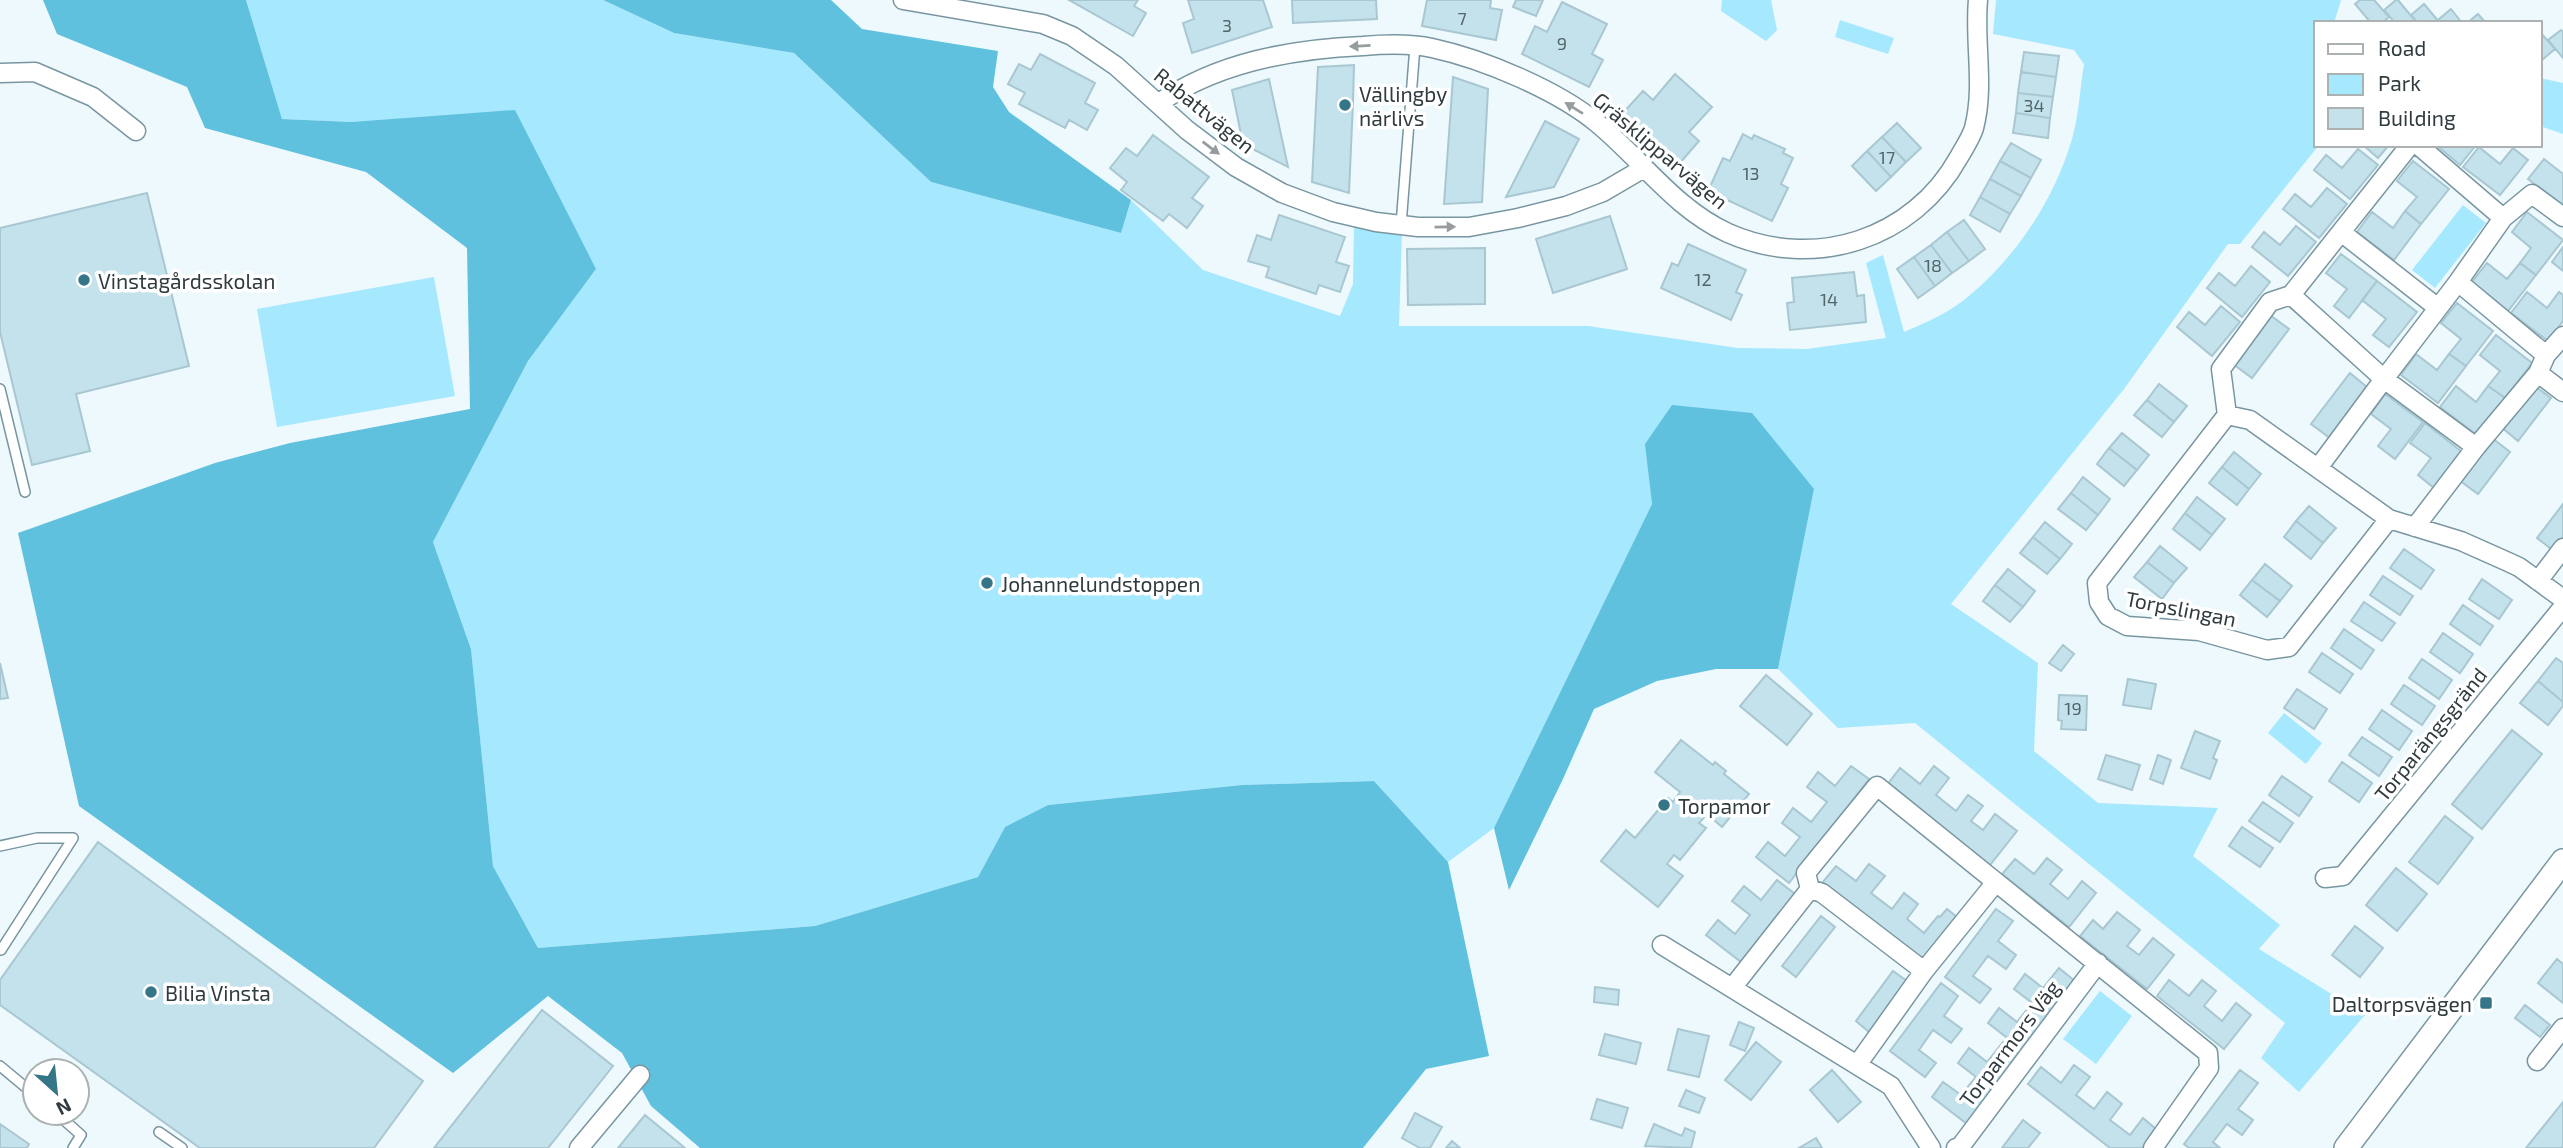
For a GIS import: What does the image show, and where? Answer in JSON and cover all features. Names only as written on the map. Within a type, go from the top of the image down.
[{"type":"street","name":"Rabattvägen","points":[[903,0],[1043,24],[1072,36],[1116,66],[1187,130],[1236,167],[1282,193],[1332,212],[1401,226],[1469,227],[1566,206],[1604,192],[1644,168]]},
{"type":"street","name":"Gräsklipparvägen","points":[[1159,103],[1207,76],[1284,54],[1332,47],[1394,44],[1432,48],[1487,65],[1542,88],[1597,122],[1644,168],[1703,219],[1755,243],[1785,248],[1817,247],[1868,238],[1920,208],[1939,188],[1973,130],[1980,71],[1978,0]]},
{"type":"street","points":[[0,73],[35,72],[93,97],[136,131]]},
{"type":"street","points":[[2408,147],[2291,295],[2270,302],[2221,369],[2227,415],[2250,420],[2389,519],[2461,541],[2519,568],[2563,600]]},
{"type":"street","points":[[2420,147],[2503,218]]},
{"type":"street","points":[[2318,468],[2503,218],[2532,194],[2563,217]]},
{"type":"street","points":[[2341,232],[2438,308]]},
{"type":"street","points":[[2458,282],[2546,355]]},
{"type":"street","points":[[2291,295],[2384,379],[2476,447]]},
{"type":"street","points":[[2415,527],[2476,447],[2539,373],[2546,355],[2563,336]]},
{"type":"street","points":[[2539,373],[2563,392]]},
{"type":"street","name":"Torpslingan","points":[[2227,415],[2097,583],[2099,602],[2108,616],[2127,625],[2199,631],[2267,650],[2289,647],[2389,519]]},
{"type":"street","points":[[2538,581],[2563,548]]},
{"type":"street","name":"Torparängsgränd","points":[[2325,878],[2343,876],[2563,607]]},
{"type":"street","points":[[1924,971],[1822,894],[1811,889],[1806,873],[1877,786],[2208,1053],[2209,1068],[2153,1148]]},
{"type":"street","points":[[2346,1148],[2563,861]]},
{"type":"street","points":[[1857,1065],[1924,971],[1996,882]]},
{"type":"street","points":[[1732,988],[1811,889]]},
{"type":"street","points":[[1662,945],[1891,1086],[1931,1148]]},
{"type":"street","name":"Torparmors Väg","points":[[1956,1148],[1968,1136],[2098,964]]},
{"type":"street","points":[[2537,1061],[2563,1028]]},
{"type":"street","points":[[579,1148],[640,1075]]},
{"type":"lane","points":[[1401,226],[1415,46]]},
{"type":"lane","points":[[0,389],[25,492]]},
{"type":"lane","points":[[0,846],[37,838],[73,838],[1,950]]},
{"type":"lane","points":[[0,1066],[21,1083]]},
{"type":"lane","points":[[72,1127],[81,1135],[73,1148]]},
{"type":"lane","points":[[159,1132],[182,1148]]},
{"type":"green space","points":[[246,0],[603,0],[674,33],[794,53],[931,182],[1121,233],[1131,200],[1203,270],[1340,316],[1353,284],[1354,226],[1402,234],[1399,326],[1588,326],[1738,348],[1807,349],[1886,338],[1866,263],[1883,255],[1904,332],[1955,307],[1987,280],[2018,244],[2045,204],[2056,183],[2072,139],[2084,64],[2074,50],[1993,34],[1996,0],[2341,0],[2335,21],[2314,21],[2314,147],[2317,147],[2240,244],[2228,244],[2124,389],[1951,604],[2038,663],[2034,751],[2098,803],[2218,808],[2193,856],[2280,925],[2259,949],[2365,1015],[2299,1092],[2261,1058],[2285,1023],[1915,723],[1838,728],[1778,669],[1814,489],[1646,444],[1652,504],[1494,828],[1448,862],[1374,781],[1242,785],[1048,805],[1005,827],[978,877],[815,926],[538,948],[493,866],[471,649],[433,542],[528,361],[596,269],[352,122],[282,119]]},
{"type":"green space","points":[[1722,0],[1771,0],[1777,30],[1766,41],[1721,11]]},
{"type":"green space","points":[[1840,20],[1894,38],[1888,54],[1835,37]]},
{"type":"green space","points":[[2542,78],[2563,83],[2563,134],[2542,127]]},
{"type":"green space","points":[[2463,205],[2486,223],[2435,288],[2412,270]]},
{"type":"green space","points":[[434,277],[455,396],[277,427],[257,309]]},
{"type":"green space","points":[[2284,713],[2322,743],[2306,764],[2268,733]]},
{"type":"green space","points":[[2100,991],[2132,1016],[2096,1064],[2063,1039]]},
{"type":"shaded area","points":[[43,0],[246,0],[282,119],[352,122],[515,110],[596,269],[528,361],[433,542],[471,649],[493,866],[538,948],[815,926],[978,877],[1005,827],[1048,805],[1242,785],[1374,781],[1448,862],[1489,1056],[1426,1069],[1363,1148],[700,1148],[651,1106],[622,1053],[548,996],[453,1073],[79,806],[18,533],[215,463],[290,443],[470,409],[467,248],[366,172],[205,128],[187,87],[57,34]]},
{"type":"shaded area","points":[[603,0],[831,0],[862,29],[998,51],[993,87],[1009,112],[1131,200],[1121,233],[931,182],[794,53],[674,33]]},
{"type":"shaded area","points":[[1672,405],[1752,413],[1814,489],[1778,669],[1716,669],[1657,681],[1594,709],[1509,890],[1494,828],[1652,504],[1645,444]]},
{"type":"building","points":[[1069,0],[1138,0],[1134,6],[1146,13],[1133,36]]},
{"type":"building","points":[[1188,0],[1263,0],[1272,27],[1192,53],[1183,23],[1194,19]]},
{"type":"building","points":[[1292,0],[1376,0],[1377,19],[1293,23]]},
{"type":"building","points":[[1427,0],[1491,0],[1490,8],[1502,10],[1496,40],[1422,26]]},
{"type":"building","points":[[1516,0],[1543,0],[1536,16],[1513,7]]},
{"type":"building","points":[[2360,0],[2374,0],[2389,17],[2384,21],[2369,21],[2355,4]]},
{"type":"building","points":[[2398,0],[2415,21],[2393,21],[2384,10]]},
{"type":"building","points":[[1562,2],[1607,24],[1592,54],[1603,60],[1589,87],[1522,54],[1535,26],[1547,32]]},
{"type":"building","points":[[2424,4],[2438,21],[2416,21],[2411,15]]},
{"type":"building","points":[[2451,9],[2460,21],[2439,21]]},
{"type":"building","points":[[2478,14],[2484,21],[2469,21]]},
{"type":"building","points":[[2561,30],[2563,32],[2563,58],[2548,40]]},
{"type":"building","points":[[2542,34],[2555,49],[2542,60]]},
{"type":"building","points":[[2024,52],[2059,56],[2056,77],[2021,72]]},
{"type":"building","points":[[1040,54],[1095,83],[1085,103],[1098,110],[1087,130],[1069,120],[1065,128],[1019,104],[1025,93],[1008,84],[1019,64],[1031,70]]},
{"type":"building","points":[[1354,65],[1349,193],[1312,182],[1318,67]]},
{"type":"building","points":[[2021,72],[2056,77],[2053,97],[2018,93]]},
{"type":"building","points":[[1675,74],[1712,107],[1689,132],[1699,141],[1679,164],[1622,114],[1643,91],[1653,100]]},
{"type":"building","points":[[1453,77],[1488,89],[1482,202],[1444,204]]},
{"type":"building","points":[[1269,79],[1288,167],[1243,144],[1232,90]]},
{"type":"building","points":[[2018,93],[2053,97],[2050,118],[2016,113]]},
{"type":"building","points":[[2016,113],[2050,118],[2048,138],[2013,133]]},
{"type":"building","points":[[1545,121],[1579,139],[1554,187],[1506,197]]},
{"type":"building","points":[[1897,123],[1921,148],[1906,162],[1882,137]]},
{"type":"building","points":[[1743,134],[1752,139],[1754,135],[1785,149],[1783,153],[1793,158],[1781,184],[1788,188],[1772,221],[1708,191],[1723,158],[1730,161]]},
{"type":"building","points":[[1153,135],[1209,177],[1192,198],[1203,206],[1187,228],[1169,214],[1163,221],[1121,190],[1127,182],[1110,168],[1126,148],[1137,156]]},
{"type":"building","points":[[1882,137],[1906,162],[1891,177],[1867,151]]},
{"type":"building","points":[[2011,143],[2041,160],[2031,178],[2000,161]]},
{"type":"building","points":[[2365,147],[2387,147],[2378,158]]},
{"type":"building","points":[[2438,147],[2474,147],[2460,165]]},
{"type":"building","points":[[2479,147],[2500,164],[2513,148],[2528,160],[2500,195],[2463,167]]},
{"type":"building","points":[[2358,149],[2378,165],[2350,199],[2314,170],[2326,155],[2342,168]]},
{"type":"building","points":[[1867,151],[1891,177],[1876,191],[1852,166]]},
{"type":"building","points":[[2544,159],[2563,174],[2563,205],[2528,179]]},
{"type":"building","points":[[2000,161],[2031,178],[2021,196],[1990,179]]},
{"type":"building","points":[[2413,161],[2449,189],[2421,224],[2405,211],[2417,197],[2397,181]]},
{"type":"building","points":[[1990,179],[2021,196],[2010,214],[1980,197]]},
{"type":"building","points":[[2327,188],[2347,204],[2319,238],[2283,209],[2295,194],[2311,207]]},
{"type":"building","name":"Vinstagårdsskolan","points":[[147,193],[189,366],[76,394],[90,451],[32,465],[0,332],[0,228]]},
{"type":"building","points":[[1980,197],[2010,214],[2000,232],[1970,215]]},
{"type":"building","points":[[2405,211],[2421,224],[2394,260],[2357,232],[2372,212],[2393,228]]},
{"type":"building","points":[[2527,212],[2563,240],[2536,275],[2520,263],[2531,248],[2512,232]]},
{"type":"building","points":[[1279,215],[1345,237],[1336,262],[1349,266],[1340,292],[1319,285],[1316,294],[1266,277],[1269,267],[1248,261],[1257,235],[1271,240]]},
{"type":"building","points":[[1610,216],[1627,269],[1553,293],[1536,239]]},
{"type":"building","points":[[1964,220],[1985,249],[1969,261],[1947,232]]},
{"type":"building","points":[[2296,226],[2316,242],[2288,276],[2252,247],[2264,232],[2280,245]]},
{"type":"building","points":[[1947,232],[1969,261],[1952,273],[1931,245]]},
{"type":"building","points":[[1688,244],[1746,270],[1736,292],[1742,295],[1731,320],[1661,288],[1672,263],[1678,266]]},
{"type":"building","points":[[1931,245],[1952,273],[1935,286],[1914,257]]},
{"type":"building","points":[[2563,247],[2563,271],[2552,262]]},
{"type":"building","points":[[1485,248],[1485,304],[1408,305],[1407,249]]},
{"type":"building","points":[[2341,254],[2377,281],[2349,318],[2334,306],[2347,289],[2326,273]]},
{"type":"building","points":[[1914,257],[1935,286],[1918,298],[1897,269]]},
{"type":"building","points":[[2487,263],[2507,279],[2520,263],[2536,275],[2508,311],[2471,283]]},
{"type":"building","points":[[2251,266],[2270,282],[2242,317],[2207,288],[2219,273],[2235,286]]},
{"type":"building","points":[[1854,272],[1857,296],[1864,295],[1866,322],[1790,330],[1787,303],[1794,302],[1792,278]]},
{"type":"building","points":[[2377,281],[2417,312],[2389,347],[2373,335],[2386,319],[2362,300]]},
{"type":"building","points":[[2527,292],[2547,308],[2559,292],[2563,295],[2563,321],[2548,341],[2511,313]]},
{"type":"building","points":[[2457,303],[2493,331],[2466,366],[2449,354],[2461,339],[2441,323]]},
{"type":"building","points":[[2221,306],[2240,322],[2212,356],[2177,327],[2189,312],[2205,325]]},
{"type":"building","points":[[2270,315],[2289,329],[2252,378],[2233,364]]},
{"type":"building","points":[[2496,335],[2532,363],[2505,398],[2488,386],[2500,371],[2480,355]]},
{"type":"building","points":[[2416,354],[2437,370],[2449,354],[2466,366],[2438,403],[2401,375]]},
{"type":"building","points":[[2350,373],[2368,388],[2330,438],[2311,424]]},
{"type":"building","points":[[2159,384],[2187,406],[2174,422],[2147,400]]},
{"type":"building","points":[[2532,384],[2551,398],[2518,441],[2500,426]]},
{"type":"building","points":[[2456,386],[2476,402],[2488,386],[2505,398],[2477,435],[2440,407]]},
{"type":"building","points":[[2385,394],[2423,422],[2395,459],[2378,446],[2391,429],[2371,414]]},
{"type":"building","points":[[2147,400],[2174,422],[2162,437],[2134,415]]},
{"type":"building","points":[[2425,423],[2462,452],[2434,488],[2418,475],[2431,458],[2410,443]]},
{"type":"building","points":[[2122,433],[2149,455],[2137,470],[2109,448]]},
{"type":"building","points":[[2492,438],[2510,452],[2478,494],[2459,480]]},
{"type":"building","points":[[2109,448],[2137,470],[2124,486],[2097,464]]},
{"type":"building","points":[[2234,452],[2261,474],[2249,489],[2222,467]]},
{"type":"building","points":[[2222,467],[2249,489],[2237,505],[2209,483]]},
{"type":"building","points":[[2083,477],[2110,499],[2098,515],[2071,493]]},
{"type":"building","points":[[2071,493],[2098,515],[2086,530],[2058,509]]},
{"type":"building","points":[[2197,497],[2225,519],[2212,535],[2185,513]]},
{"type":"building","points":[[2563,504],[2563,542],[2555,552],[2537,538]]},
{"type":"building","points":[[2309,506],[2336,528],[2323,543],[2296,521]]},
{"type":"building","points":[[2185,513],[2212,535],[2200,550],[2173,529]]},
{"type":"building","points":[[2296,521],[2323,543],[2311,559],[2284,537]]},
{"type":"building","points":[[2045,522],[2072,544],[2060,559],[2033,537]]},
{"type":"building","points":[[2033,537],[2060,559],[2047,574],[2020,553]]},
{"type":"building","points":[[2160,546],[2187,568],[2174,583],[2147,562]]},
{"type":"building","points":[[2404,549],[2434,570],[2421,589],[2390,568]]},
{"type":"building","points":[[2147,562],[2174,583],[2162,599],[2134,577]]},
{"type":"building","points":[[2265,564],[2292,586],[2280,601],[2252,580]]},
{"type":"building","points":[[2008,569],[2035,591],[2023,607],[1995,585]]},
{"type":"building","points":[[2383,576],[2413,596],[2400,615],[2370,595]]},
{"type":"building","points":[[2482,579],[2512,600],[2499,619],[2469,599]]},
{"type":"building","points":[[2252,580],[2280,601],[2267,617],[2240,595]]},
{"type":"building","points":[[1995,585],[2023,607],[2010,622],[1983,601]]},
{"type":"building","points":[[2364,602],[2395,623],[2382,641],[2351,621]]},
{"type":"building","points":[[2463,605],[2493,626],[2480,645],[2450,624]]},
{"type":"building","points":[[2344,629],[2374,650],[2361,669],[2331,648]]},
{"type":"building","points":[[2443,633],[2473,654],[2460,673],[2430,652]]},
{"type":"building","points":[[2063,645],[2074,654],[2061,671],[2049,663]]},
{"type":"building","points":[[2322,653],[2353,674],[2340,693],[2309,672]]},
{"type":"building","points":[[2556,658],[2563,663],[2563,702],[2538,681]]},
{"type":"building","points":[[2422,659],[2452,680],[2439,699],[2409,678]]},
{"type":"building","points":[[0,663],[8,698],[0,699]]},
{"type":"building","points":[[1766,675],[1812,714],[1787,745],[1740,706]]},
{"type":"building","points":[[2128,679],[2156,684],[2151,709],[2123,705]]},
{"type":"building","points":[[2538,681],[2563,702],[2563,706],[2548,725],[2520,703]]},
{"type":"building","points":[[2404,685],[2435,706],[2422,725],[2391,704]]},
{"type":"building","points":[[2297,689],[2327,709],[2314,729],[2284,708]]},
{"type":"building","points":[[2059,695],[2087,696],[2086,730],[2061,729],[2062,721],[2058,720]]},
{"type":"building","points":[[2382,710],[2412,731],[2399,750],[2369,729]]},
{"type":"building","points":[[2512,730],[2542,754],[2482,829],[2452,804]]},
{"type":"building","points":[[2195,731],[2220,741],[2213,758],[2217,760],[2210,779],[2181,768]]},
{"type":"building","points":[[2362,737],[2392,757],[2379,776],[2349,755]]},
{"type":"building","points":[[1681,740],[1713,765],[1715,762],[1726,771],[1724,774],[1749,794],[1722,827],[1707,814],[1699,823],[1706,828],[1680,860],[1674,855],[1667,864],[1683,876],[1658,907],[1601,861],[1626,830],[1635,838],[1668,798],[1673,802],[1680,792],[1655,772]]},
{"type":"building","points":[[2106,755],[2140,765],[2132,790],[2098,779]]},
{"type":"building","points":[[2158,755],[2171,760],[2163,784],[2150,779]]},
{"type":"building","points":[[2342,762],[2372,783],[2359,802],[2329,781]]},
{"type":"building","points":[[1851,766],[1869,779],[1789,883],[1756,857],[1768,842],[1785,856],[1800,837],[1782,823],[1793,808],[1811,822],[1827,802],[1807,787],[1818,772],[1835,786]]},
{"type":"building","points":[[1934,766],[1949,778],[1936,795],[1956,811],[1968,795],[1983,806],[1971,821],[1983,830],[1995,814],[2017,831],[1990,865],[1887,785],[1900,768],[1920,784]]},
{"type":"building","points":[[2282,776],[2312,797],[2299,816],[2269,795]]},
{"type":"building","points":[[2263,802],[2293,823],[2280,842],[2249,821]]},
{"type":"building","points":[[2445,816],[2473,838],[2438,884],[2409,862]]},
{"type":"building","points":[[2242,827],[2273,848],[2260,867],[2229,846]]},
{"type":"building","name":"Bilia Vinsta","points":[[98,842],[423,1081],[374,1148],[200,1148],[91,1070],[91,1057],[73,1057],[0,1005],[0,980]]},
{"type":"building","points":[[2047,858],[2062,870],[2050,884],[2068,899],[2082,881],[2096,893],[2069,927],[2002,874],[2015,859],[2034,874]]},
{"type":"building","points":[[1869,864],[1885,876],[1871,893],[1892,909],[1904,893],[1918,904],[1907,919],[1924,933],[1947,909],[1959,919],[1926,962],[1822,883],[1836,866],[1856,881]]},
{"type":"building","points":[[2396,868],[2427,894],[2397,931],[2366,905]]},
{"type":"building","points":[[1777,880],[1795,894],[1741,962],[1706,935],[1718,920],[1735,934],[1750,915],[1732,901],[1744,886],[1761,900]]},
{"type":"building","points":[[1996,909],[2013,921],[1998,941],[2016,955],[2006,969],[1988,956],[1973,976],[1991,989],[1980,1003],[1945,977]]},
{"type":"building","points":[[2117,912],[2140,930],[2127,946],[2139,955],[2153,938],[2174,955],[2147,989],[2080,936],[2093,920],[2103,929]]},
{"type":"building","points":[[1821,916],[1835,927],[1796,977],[1782,966]]},
{"type":"building","points":[[2355,926],[2383,948],[2360,977],[2332,955]]},
{"type":"building","points":[[2557,959],[2563,964],[2563,1003],[2538,983]]},
{"type":"building","points":[[2059,968],[2076,982],[2023,1050],[1988,1023],[1999,1008],[2017,1022],[2032,1003],[2014,989],[2025,974],[2043,988]]},
{"type":"building","points":[[1893,971],[1907,981],[1869,1032],[1856,1021]]},
{"type":"building","points":[[2169,980],[2189,996],[2202,980],[2216,991],[2204,1006],[2222,1021],[2236,1003],[2251,1015],[2224,1049],[2157,996]]},
{"type":"building","points":[[1941,983],[1958,996],[1944,1016],[1962,1029],[1951,1043],[1933,1030],[1919,1050],[1936,1063],[1925,1077],[1890,1051]]},
{"type":"building","points":[[1595,987],[1619,990],[1618,1005],[1594,1002]]},
{"type":"building","points":[[2525,1005],[2550,1025],[2540,1037],[2515,1018]]},
{"type":"building","points":[[542,1010],[613,1066],[548,1148],[434,1148]]},
{"type":"building","points":[[1739,1022],[1754,1028],[1745,1051],[1730,1045]]},
{"type":"building","points":[[1678,1029],[1709,1036],[1699,1077],[1668,1070]]},
{"type":"building","points":[[1605,1034],[1641,1043],[1636,1064],[1599,1055]]},
{"type":"building","points":[[1756,1042],[1781,1062],[1751,1100],[1725,1080]]},
{"type":"building","points":[[2003,1042],[2020,1055],[1967,1124],[1932,1097],[1943,1082],[1961,1095],[1976,1077],[1958,1063],[1969,1048],[1987,1062]]},
{"type":"building","points":[[2074,1065],[2090,1077],[2076,1095],[2094,1109],[2107,1092],[2122,1104],[2110,1120],[2130,1135],[2143,1118],[2157,1130],[2143,1148],[2110,1148],[2028,1084],[2041,1067],[2061,1083]]},
{"type":"building","points":[[1832,1070],[1861,1102],[1838,1122],[1810,1090]]},
{"type":"building","points":[[2240,1070],[2258,1083],[2238,1109],[2253,1120],[2242,1135],[2227,1124],[2213,1142],[2220,1148],[2189,1148],[2184,1144]]},
{"type":"building","points":[[1686,1090],[1705,1098],[1699,1113],[1679,1106]]},
{"type":"building","points":[[1597,1099],[1628,1108],[1622,1128],[1591,1119]]},
{"type":"building","points":[[2563,1102],[2563,1148],[2526,1148]]},
{"type":"building","points":[[1415,1113],[1442,1127],[1430,1148],[1420,1148],[1402,1138]]},
{"type":"building","points":[[645,1115],[685,1148],[618,1148]]},
{"type":"building","points":[[2023,1120],[2040,1133],[2028,1148],[2002,1148]]},
{"type":"building","points":[[0,1124],[29,1144],[27,1148],[0,1148]]},
{"type":"building","points":[[1654,1124],[1682,1136],[1685,1128],[1695,1132],[1691,1148],[1645,1146]]},
{"type":"building","points":[[1816,1138],[1822,1148],[1799,1148]]},
{"type":"building","points":[[1452,1141],[1460,1148],[1446,1148]]},
{"type":"place","name":"Vällingby närlivs","points":[[1345,105]]},
{"type":"place","name":"Vinstagårdsskolan","points":[[84,280]]},
{"type":"place","name":"Johannelundstoppen","points":[[987,583]]},
{"type":"place","name":"Torpamor","points":[[1664,805]]},
{"type":"place","name":"Bilia Vinsta","points":[[151,992]]},
{"type":"place","name":"Daltorpsvägen","points":[[2486,1003]]}]
